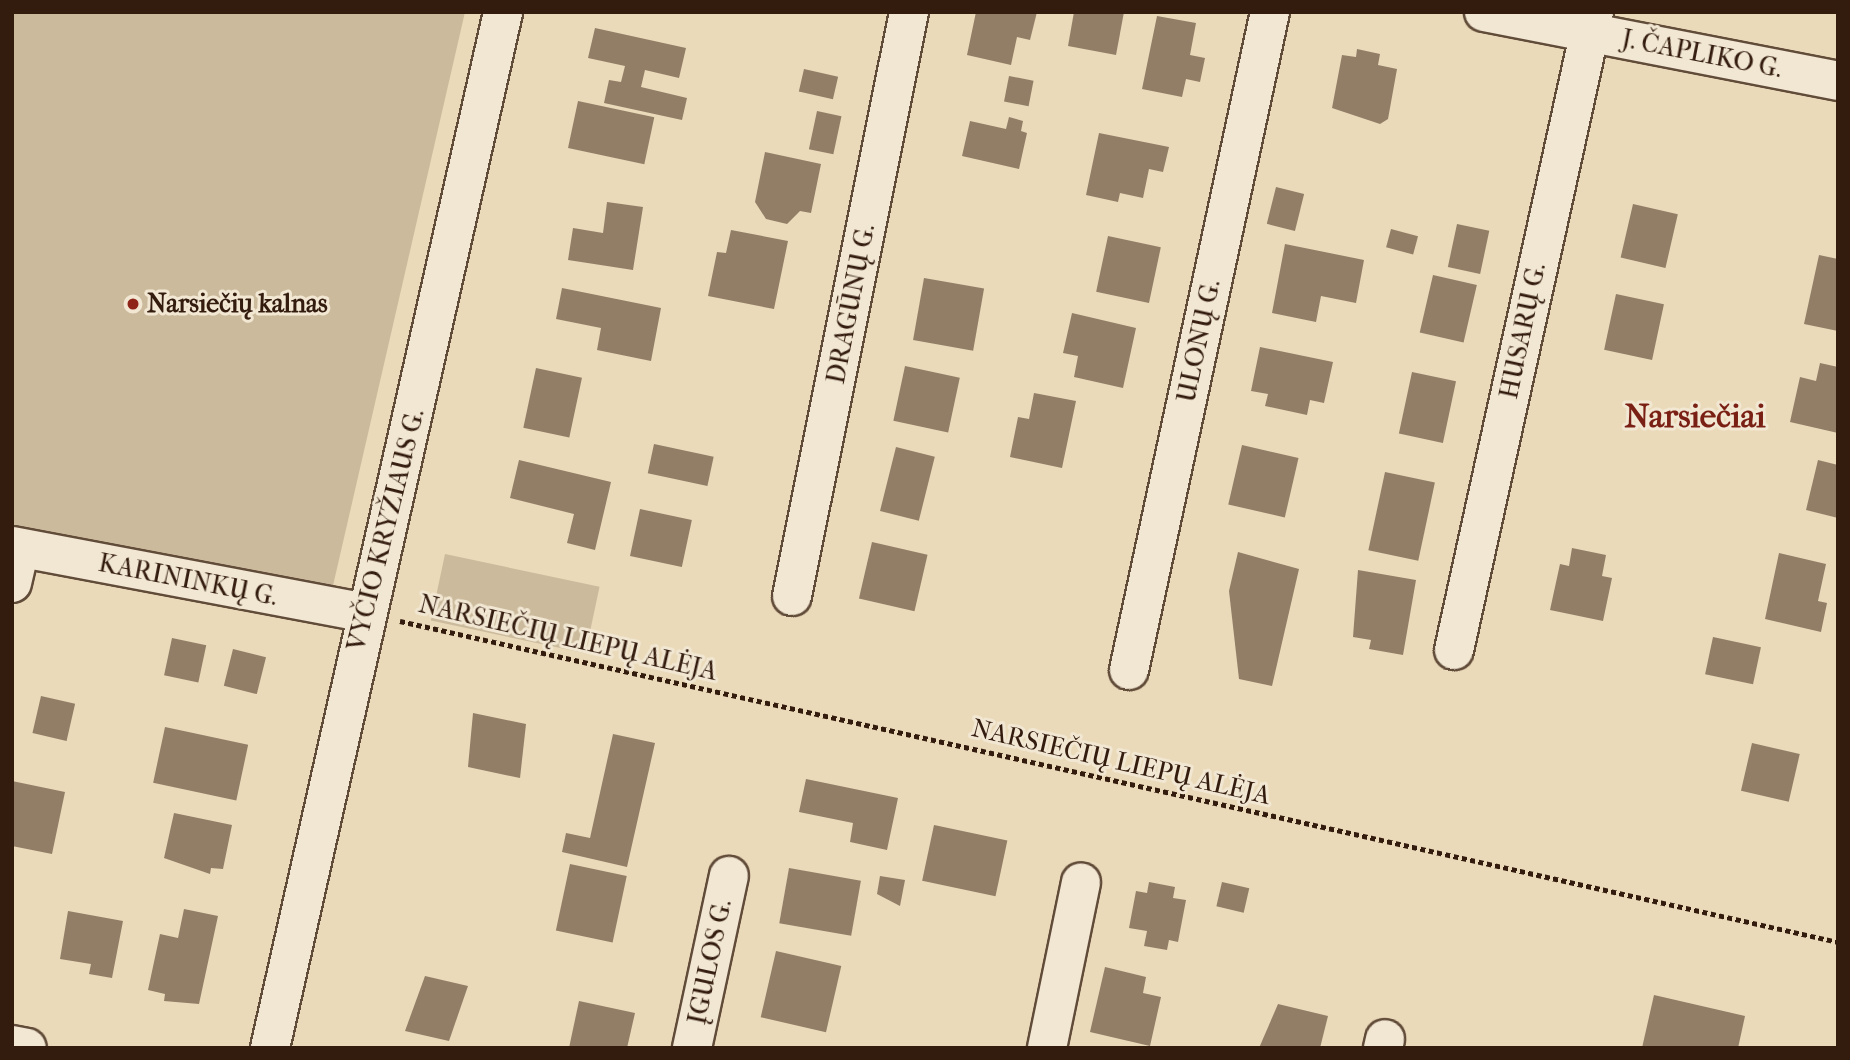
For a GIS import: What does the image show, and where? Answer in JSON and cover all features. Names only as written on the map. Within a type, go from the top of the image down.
[{"type":"street","name":"VYČIO KRYŽIAUS G.","points":[[270,1048],[380,616],[503,12]]},
{"type":"street","name":"DRAGŪNŲ G.","points":[[792,596],[909,12]]},
{"type":"street","name":"ULONŲ G.","points":[[1129,670],[1270,12]]},
{"type":"street","name":"J. ČAPLIKO G.","points":[[1484,12],[1592,22],[1838,81]]},
{"type":"street","name":"HUSARŲ G.","points":[[1454,650],[1592,22]]},
{"type":"street","name":"KARININKŲ G.","points":[[15,559],[380,616]]},
{"type":"street","name":"ĮGULOS G.","points":[[692,1048],[729,876]]},
{"type":"street","points":[[1047,1048],[1081,882]]},
{"type":"street","points":[[12,1045],[27,1048]]},
{"type":"path","name":"NARSIEČIŲ LIEPŲ ALĖJA","points":[[380,616],[1838,942]]},
{"type":"shaded area","points":[[12,12],[465,12],[332,590],[12,525]]},
{"type":"shaded area","points":[[445,554],[600,587],[585,653],[431,621]]},
{"type":"building","points":[[976,12],[1037,12],[1030,40],[1017,37],[1011,65],[967,55]]},
{"type":"building","points":[[1074,12],[1124,12],[1116,55],[1068,46]]},
{"type":"building","points":[[1157,16],[1196,23],[1190,55],[1205,58],[1200,82],[1186,79],[1182,97],[1142,89]]},
{"type":"building","points":[[595,28],[686,48],[679,78],[645,70],[641,87],[687,98],[682,120],[604,103],[609,80],[621,82],[625,66],[588,58]]},
{"type":"building","points":[[1357,49],[1380,54],[1378,65],[1397,69],[1388,119],[1380,124],[1332,108],[1342,55],[1356,57]]},
{"type":"building","points":[[804,69],[838,77],[833,99],[799,91]]},
{"type":"building","points":[[1009,76],[1034,81],[1029,106],[1004,102]]},
{"type":"building","points":[[578,101],[654,117],[644,164],[568,148]]},
{"type":"building","points":[[817,111],[841,116],[833,154],[809,149]]},
{"type":"building","points":[[1009,117],[1023,121],[1021,131],[1027,133],[1019,169],[962,156],[970,121],[1006,129]]},
{"type":"building","points":[[1099,133],[1169,147],[1163,172],[1149,169],[1143,198],[1120,193],[1118,202],[1086,195]]},
{"type":"building","points":[[765,152],[821,164],[811,213],[800,211],[787,224],[766,219],[755,202]]},
{"type":"building","points":[[1276,187],[1304,194],[1295,231],[1267,224]]},
{"type":"building","points":[[607,202],[643,207],[633,270],[568,260],[573,228],[603,233]]},
{"type":"building","points":[[1633,204],[1678,214],[1665,268],[1621,258]]},
{"type":"building","points":[[1457,224],[1489,231],[1480,274],[1448,267]]},
{"type":"building","points":[[1391,229],[1418,236],[1413,255],[1386,247]]},
{"type":"building","points":[[731,230],[788,241],[774,309],[708,296],[717,252],[726,253]]},
{"type":"building","points":[[1108,236],[1161,247],[1149,303],[1096,292]]},
{"type":"building","points":[[1285,244],[1364,260],[1356,303],[1321,296],[1316,322],[1272,313]]},
{"type":"building","points":[[1819,255],[1838,259],[1838,331],[1804,324]]},
{"type":"building","points":[[1433,275],[1477,285],[1464,343],[1420,332]]},
{"type":"building","points":[[924,278],[984,289],[973,351],[913,340]]},
{"type":"building","points":[[562,288],[661,308],[651,361],[597,350],[601,328],[556,319]]},
{"type":"building","points":[[1616,294],[1664,304],[1652,360],[1604,350]]},
{"type":"building","points":[[1072,313],[1136,328],[1123,388],[1074,377],[1078,356],[1063,353]]},
{"type":"building","points":[[1260,347],[1333,362],[1324,403],[1310,400],[1307,415],[1265,406],[1268,394],[1251,391]]},
{"type":"building","points":[[1820,363],[1838,367],[1838,433],[1790,422],[1800,377],[1816,381]]},
{"type":"building","points":[[905,366],[960,378],[948,432],[893,421]]},
{"type":"building","points":[[536,368],[582,378],[569,437],[523,428]]},
{"type":"building","points":[[1412,372],[1456,381],[1443,443],[1399,434]]},
{"type":"building","points":[[1034,393],[1076,401],[1062,468],[1010,457],[1018,417],[1029,419]]},
{"type":"building","points":[[654,444],[714,457],[707,486],[648,473]]},
{"type":"building","points":[[1242,445],[1299,458],[1285,517],[1228,504]]},
{"type":"building","points":[[896,447],[935,457],[919,521],[880,511]]},
{"type":"building","points":[[519,460],[611,482],[595,550],[567,543],[574,514],[510,498]]},
{"type":"building","points":[[1818,460],[1838,465],[1838,518],[1806,510]]},
{"type":"building","points":[[1385,472],[1435,483],[1418,561],[1368,550]]},
{"type":"building","points":[[640,509],[692,520],[682,567],[630,556]]},
{"type":"building","points":[[872,542],[928,555],[914,611],[859,599]]},
{"type":"building","points":[[1572,548],[1606,555],[1602,576],[1612,578],[1603,621],[1550,610],[1560,564],[1569,566]]},
{"type":"building","points":[[1238,552],[1299,569],[1272,686],[1239,679],[1229,591]]},
{"type":"building","points":[[1779,553],[1826,564],[1818,601],[1827,603],[1821,632],[1765,619]]},
{"type":"building","points":[[1358,570],[1416,580],[1403,655],[1369,649],[1371,640],[1353,637]]},
{"type":"building","points":[[1713,637],[1761,647],[1753,684],[1705,674]]},
{"type":"building","points":[[172,638],[206,645],[198,682],[164,675]]},
{"type":"building","points":[[233,649],[266,657],[257,694],[224,686]]},
{"type":"building","points":[[41,696],[75,704],[67,741],[32,733]]},
{"type":"building","points":[[473,713],[526,724],[520,778],[468,767]]},
{"type":"building","points":[[165,727],[248,745],[236,800],[153,783]]},
{"type":"building","points":[[613,734],[655,743],[627,867],[562,852],[566,833],[590,838]]},
{"type":"building","points":[[1752,743],[1800,754],[1789,802],[1741,791]]},
{"type":"building","points":[[806,779],[898,798],[887,850],[850,842],[853,823],[799,812]]},
{"type":"building","points":[[12,781],[65,792],[52,854],[12,846]]},
{"type":"building","points":[[174,813],[232,825],[223,869],[211,868],[210,874],[164,858]]},
{"type":"building","points":[[934,825],[1007,841],[996,896],[922,881]]},
{"type":"building","points":[[570,864],[627,876],[613,943],[556,931]]},
{"type":"building","points":[[789,868],[861,881],[851,936],[779,923]]},
{"type":"building","points":[[880,876],[905,880],[900,906],[877,894]]},
{"type":"building","points":[[1149,882],[1175,887],[1173,898],[1186,900],[1178,942],[1169,940],[1167,950],[1144,946],[1147,931],[1129,928],[1136,891],[1147,893]]},
{"type":"building","points":[[1222,882],[1249,888],[1244,913],[1216,906]]},
{"type":"building","points":[[184,909],[218,916],[199,1004],[164,1001],[165,994],[148,990],[160,934],[178,938]]},
{"type":"building","points":[[68,911],[123,921],[112,978],[89,974],[91,964],[60,959]]},
{"type":"building","points":[[776,951],[841,966],[826,1032],[761,1017]]},
{"type":"building","points":[[1105,967],[1146,977],[1143,993],[1161,997],[1150,1046],[1090,1032]]},
{"type":"building","points":[[425,976],[468,986],[449,1041],[405,1031]]},
{"type":"building","points":[[1654,995],[1745,1016],[1738,1048],[1642,1048]]},
{"type":"building","points":[[579,1001],[635,1013],[627,1048],[569,1048]]},
{"type":"building","points":[[1278,1004],[1328,1016],[1320,1048],[1259,1048]]},
{"type":"place","name":"Narsiečių kalnas","points":[[133,304]]},
{"type":"district","name":"Narsiečiai","points":[[1695,417]]}]
